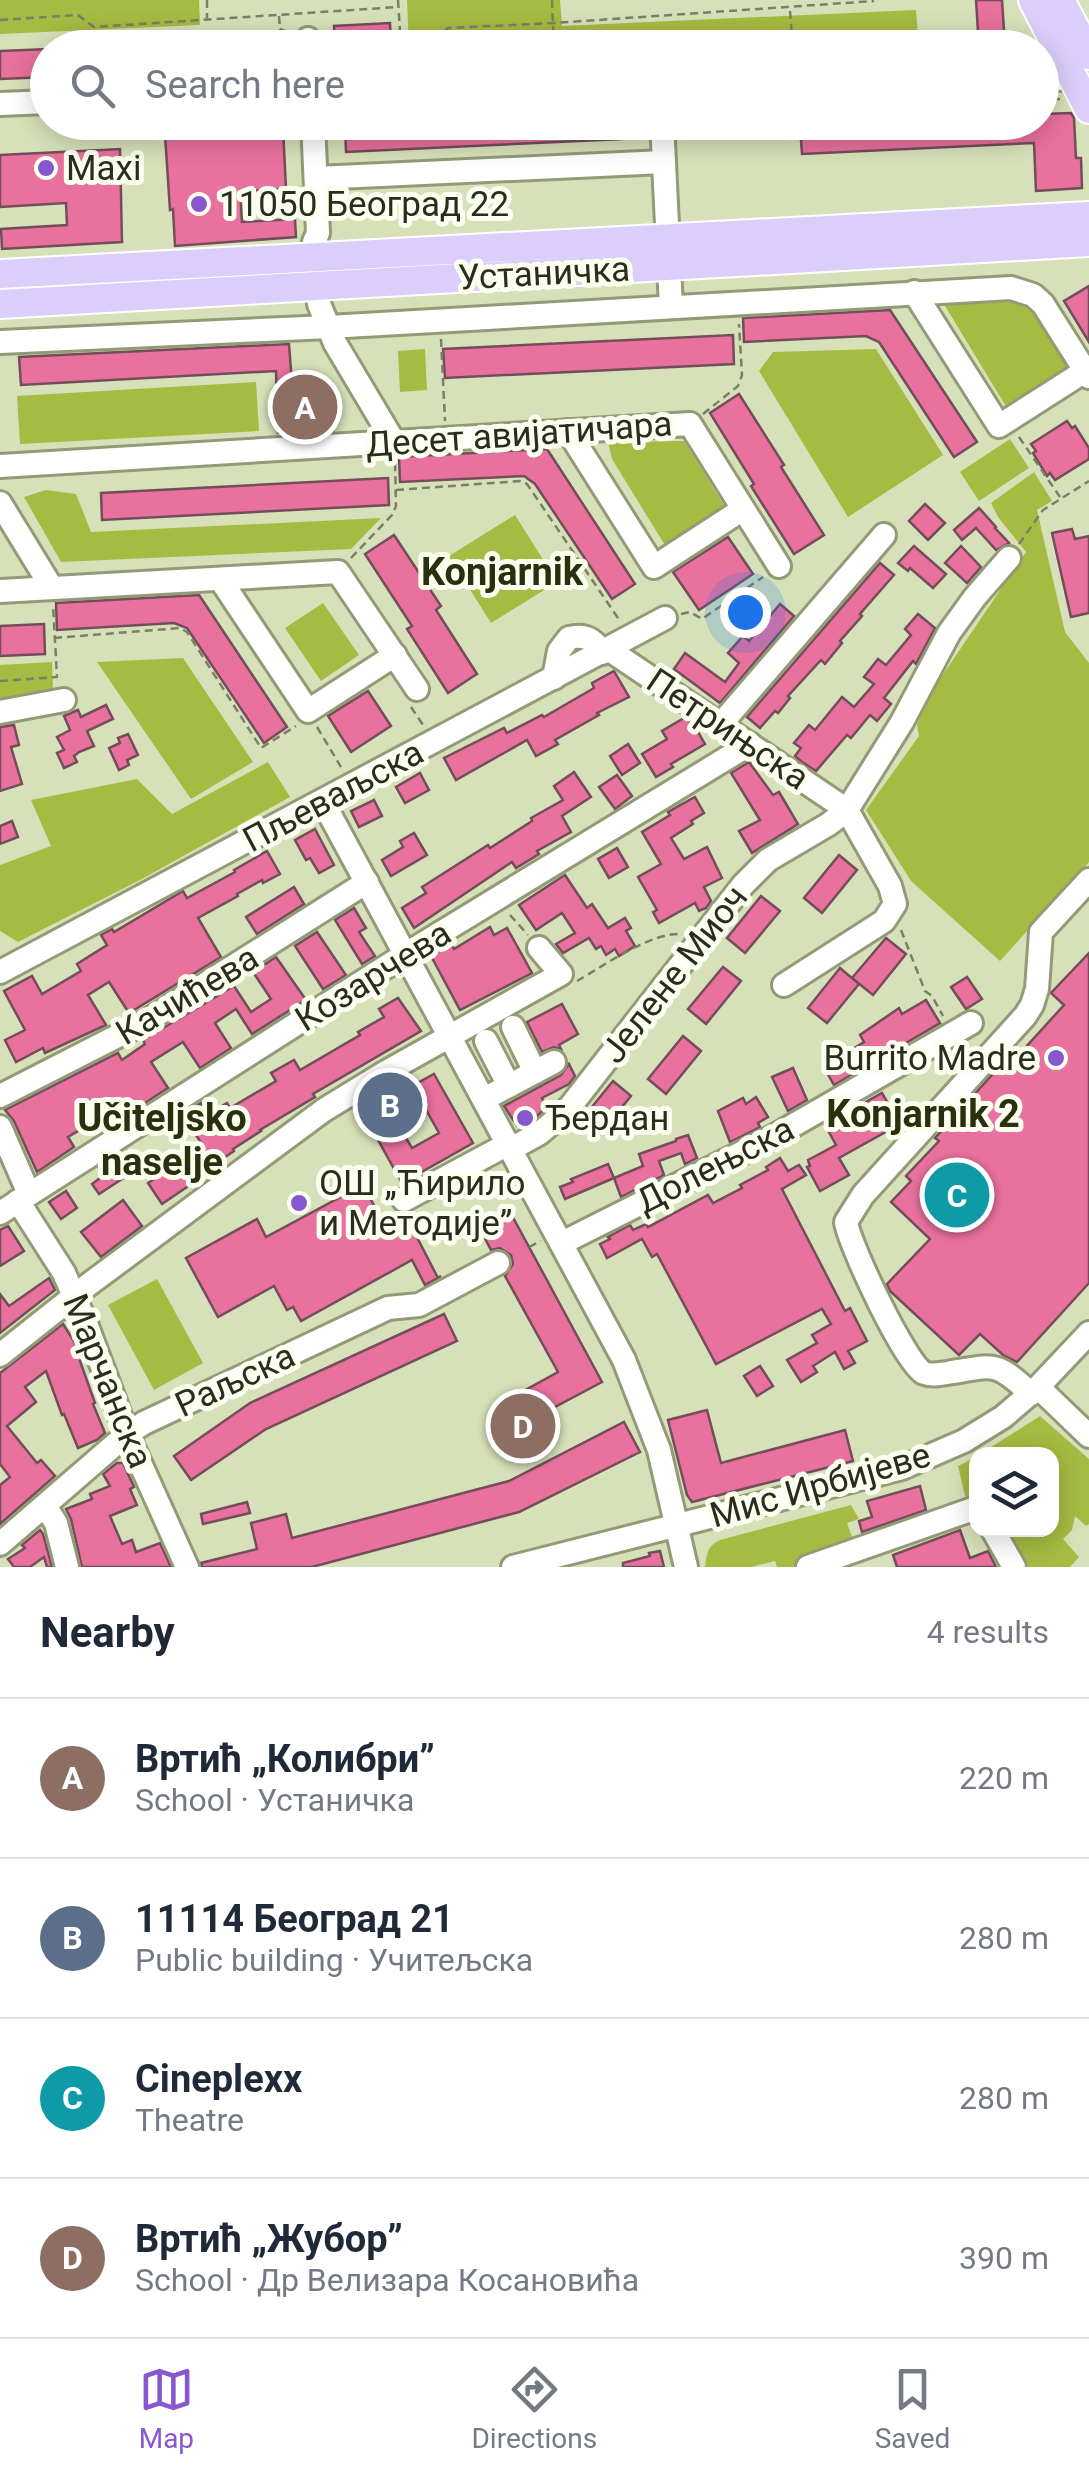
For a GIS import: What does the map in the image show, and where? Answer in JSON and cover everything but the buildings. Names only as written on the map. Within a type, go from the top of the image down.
[{"type":"main road","points":[[1034,0],[1050,30]]},
{"type":"main road","points":[[1060,0],[1079,85]]},
{"type":"main road","points":[[1059,47],[1079,85]]},
{"type":"main road","name":"Устаничка","points":[[0,304],[322,286],[1084,212]]},
{"type":"main road","name":"Устаничка","points":[[0,274],[320,249],[668,253],[1089,242]]},
{"type":"street","points":[[0,104],[30,103]]},
{"type":"street","points":[[314,140],[322,286],[318,304],[335,343],[394,442]]},
{"type":"street","points":[[663,140],[672,307]]},
{"type":"street","points":[[316,178],[664,162]]},
{"type":"street","name":"Устаничка","points":[[0,342],[326,321],[440,320],[1011,288],[1033,295],[1043,304],[1087,374]]},
{"type":"street","points":[[914,292],[1003,422],[1087,374]]},
{"type":"street","name":"Десет авијатичара","points":[[0,466],[690,424],[779,566]]},
{"type":"street","points":[[568,431],[654,566],[743,509]]},
{"type":"street","points":[[0,504],[52,588]]},
{"type":"street","points":[[720,724],[884,535]]},
{"type":"street","points":[[784,985],[884,921],[893,910],[890,886],[847,810],[902,722],[949,633],[1010,558]]},
{"type":"street","points":[[0,591],[338,572],[395,655],[411,693]]},
{"type":"street","points":[[220,579],[304,718],[395,655]]},
{"type":"street","name":"Пљеваљска","points":[[0,972],[665,618]]},
{"type":"street","name":"Петрињска","points":[[605,651],[847,810]]},
{"type":"street","points":[[0,712],[64,700]]},
{"type":"street","name":"Козарчева","points":[[16,1203],[406,954],[750,744]]},
{"type":"street","points":[[323,802],[624,1360],[660,1450],[686,1567]]},
{"type":"street","name":"Јелене Миоч","points":[[404,1200],[540,1132],[569,1108],[756,871],[847,810]]},
{"type":"street","points":[[1089,880],[1041,932],[1036,997],[1025,1016],[871,1185],[846,1222],[876,1294],[916,1367],[930,1374],[988,1366],[1034,1391],[1080,1428],[1089,1402]]},
{"type":"street","name":"Качићева","points":[[0,1096],[148,1021],[367,882]]},
{"type":"street","points":[[0,1354],[308,1121],[362,1086],[561,974],[539,948]]},
{"type":"street","points":[[484,1099],[544,1067],[512,1028]]},
{"type":"street","name":"Долењска","points":[[562,1243],[773,1138],[962,1028]]},
{"type":"street","points":[[486,1042],[509,1086]]},
{"type":"street","name":"Марчанска","points":[[0,1127],[16,1203],[64,1272],[127,1434],[187,1567]]},
{"type":"street","name":"Раљска","points":[[0,1544],[144,1423],[388,1308],[419,1304],[498,1263]]},
{"type":"street","name":"Мис Ирбијеве","points":[[513,1567],[902,1468],[985,1429],[1034,1391],[1089,1333]]},
{"type":"street","points":[[45,1506],[56,1523],[67,1567]]},
{"type":"street","points":[[808,1567],[969,1510]]},
{"type":"street","points":[[996,1537],[1014,1567]]},
{"type":"path","points":[[206,0],[207,19]]},
{"type":"path","points":[[398,0],[400,30]]},
{"type":"path","points":[[552,0],[554,30]]},
{"type":"path","points":[[446,30],[874,1]]},
{"type":"path","points":[[0,20],[78,15],[94,26],[398,7]]},
{"type":"path","points":[[790,11],[791,30]]},
{"type":"path","points":[[279,15],[280,30]]},
{"type":"path","points":[[690,424],[738,386],[742,375],[738,303]]},
{"type":"path","points":[[440,320],[446,438]]},
{"type":"path","points":[[1003,422],[1061,498]]},
{"type":"path","points":[[338,572],[396,506],[394,442]]},
{"type":"path","points":[[1010,558],[1044,510],[1089,480]]},
{"type":"path","points":[[396,490],[520,481],[527,484],[630,637]]},
{"type":"path","points":[[665,618],[690,612],[702,618],[779,566]]},
{"type":"path","points":[[0,681],[57,677],[52,588]]},
{"type":"path","points":[[54,638],[180,628],[187,632],[261,748],[304,718],[352,786]]},
{"type":"path","points":[[411,693],[425,728]]},
{"type":"path","points":[[496,899],[539,948]]},
{"type":"path","points":[[893,910],[925,991],[962,1028]]},
{"type":"path","points":[[561,974],[570,985],[672,933],[704,935]]},
{"type":"green space","points":[[0,0],[199,0],[200,25],[0,34]]},
{"type":"green space","points":[[407,0],[560,0],[562,26],[916,10],[918,30],[408,30]]},
{"type":"green space","points":[[1010,297],[1035,308],[1076,371],[1010,413],[942,301]]},
{"type":"green space","points":[[425,349],[427,390],[400,392],[398,351]]},
{"type":"green space","points":[[876,349],[943,455],[848,517],[759,371],[773,352]]},
{"type":"green space","points":[[256,382],[259,431],[20,444],[17,396]]},
{"type":"green space","points":[[1010,439],[1029,468],[979,501],[960,472]]},
{"type":"green space","points":[[684,441],[727,510],[666,547],[612,459],[608,442]]},
{"type":"green space","points":[[1034,472],[1052,501],[1037,510],[1065,632],[1089,663],[1089,862],[1000,961],[911,881],[866,810],[919,736],[917,725],[927,698],[1026,552],[991,503]]},
{"type":"green space","points":[[46,490],[76,494],[91,532],[381,518],[351,549],[61,562],[24,497]]},
{"type":"green space","points":[[515,515],[557,582],[491,623],[449,556]]},
{"type":"green space","points":[[323,603],[359,655],[321,681],[285,628]]},
{"type":"green space","points":[[183,658],[253,762],[191,799],[97,662]]},
{"type":"green space","points":[[52,662],[53,692],[0,705],[0,665]]},
{"type":"green space","points":[[268,762],[290,797],[18,942],[0,931],[0,865],[51,846],[31,800],[137,779],[172,814]]},
{"type":"green space","points":[[157,1279],[203,1363],[154,1390],[108,1305]]},
{"type":"green space","points":[[1040,1416],[1089,1459],[1089,1524],[1086,1526],[1075,1516],[1072,1530],[1063,1539],[1079,1557],[1070,1567],[1024,1567],[1006,1537],[1059,1537],[1059,1447],[991,1447]]},
{"type":"green space","points":[[969,1460],[966,1500],[958,1466]]},
{"type":"green space","points":[[851,1505],[859,1519],[847,1523],[855,1545],[792,1567],[777,1567],[775,1561],[751,1567],[705,1567],[710,1548],[720,1540]]},
{"type":"place","name":"Maxi","points":[[46,168]]},
{"type":"place","name":"11050 Београд 22","points":[[199,204]]},
{"type":"place","name":"Вртић „Колибри”","points":[[305,407]]},
{"type":"place","name":"Burrito Madre","points":[[1056,1058]]},
{"type":"place","name":"11114 Београд 21","points":[[390,1105]]},
{"type":"place","name":"Ђердан","points":[[525,1118]]},
{"type":"place","name":"Cineplexx","points":[[957,1195]]},
{"type":"place","name":"ОШ „Ћирило и Методије”","points":[[299,1203]]},
{"type":"place","name":"Вртић „Жубор”","points":[[523,1426]]},
{"type":"district","name":"Konjarnik","points":[[502,572]]},
{"type":"district","name":"Konjarnik 2","points":[[923,1114]]},
{"type":"district","name":"Učiteljsko naselje","points":[[162,1140]]}]
